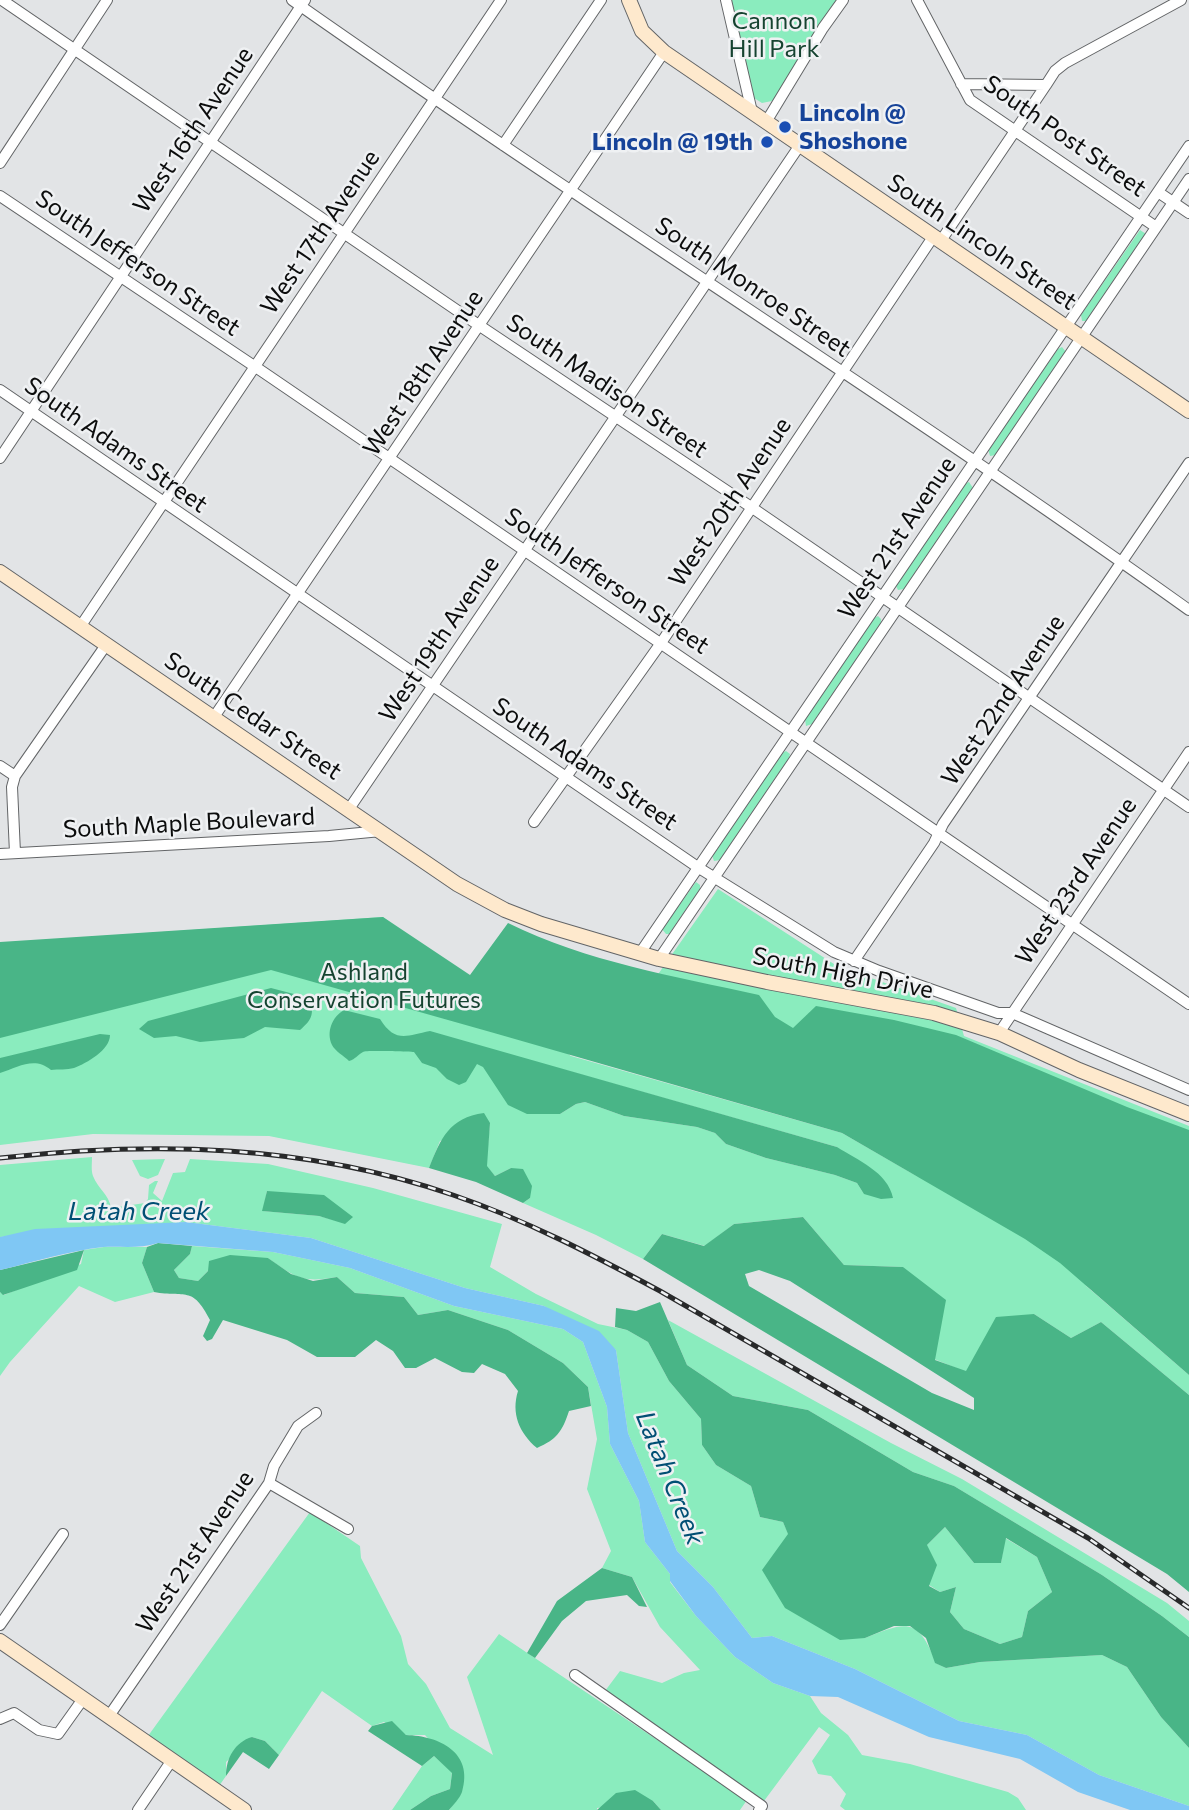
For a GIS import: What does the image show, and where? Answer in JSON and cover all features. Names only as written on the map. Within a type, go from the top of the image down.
[{"type":"main road","name":"South Lincoln Street","points":[[629,0],[642,31],[664,52],[1189,411]]},
{"type":"main road","name":"South Cedar Street","points":[[0,572],[481,898]]},
{"type":"main road","name":"South High Drive","points":[[481,898],[541,924],[659,959],[934,1013],[999,1034],[1079,1070],[1189,1114]]},
{"type":"main road","points":[[0,1641],[244,1810]]},
{"type":"street","name":"South Madison Street","points":[[2,0],[1031,697],[1189,807]]},
{"type":"street","points":[[0,163],[107,0]]},
{"type":"street","name":"West 17th Avenue","points":[[80,627],[501,0]]},
{"type":"street","points":[[503,145],[601,0]]},
{"type":"street","points":[[726,0],[752,112]]},
{"type":"street","points":[[766,122],[843,0]]},
{"type":"street","name":"South Post Street","points":[[917,0],[970,100],[1156,226]]},
{"type":"street","name":"West 20th Avenue","points":[[534,822],[558,787],[567,779],[751,507],[1055,71],[1181,0]]},
{"type":"street","name":"South Monroe Street","points":[[299,2],[434,98],[990,472],[1189,610]]},
{"type":"street","name":"West 16th Avenue","points":[[0,458],[210,143],[299,2]]},
{"type":"street","name":"West 18th Avenue","points":[[214,717],[664,52]]},
{"type":"street","points":[[961,84],[1046,85]]},
{"type":"street","name":"West 19th Avenue","points":[[349,809],[800,145]]},
{"type":"street","name":"West 21st Avenue","points":[[640,953],[1189,146]]},
{"type":"street","name":"West 21st Avenue","points":[[659,959],[1189,179]]},
{"type":"street","name":"South Post Street","points":[[1158,192],[1189,213]]},
{"type":"street","name":"South Jefferson Street","points":[[0,196],[1189,1004]]},
{"type":"street","name":"South Adams Street","points":[[0,390],[698,868],[809,937],[854,961],[998,1013],[1012,1013],[1189,1090]]},
{"type":"street","name":"West 22nd Avenue","points":[[854,961],[1189,463]]},
{"type":"street","points":[[15,853],[12,787],[15,776],[106,645]]},
{"type":"street","name":"West 23rd Avenue","points":[[999,1034],[1189,752]]},
{"type":"street","points":[[0,766],[15,776]]},
{"type":"street","name":"South Maple Boulevard","points":[[0,854],[381,831]]},
{"type":"street","name":"West 21st Avenue","points":[[109,1716],[269,1483],[274,1466],[298,1426],[316,1413]]},
{"type":"street","points":[[269,1483],[348,1529]]},
{"type":"street","points":[[0,1625],[63,1534]]},
{"type":"street","points":[[575,1675],[760,1808]]},
{"type":"street","points":[[0,1719],[14,1713],[39,1730],[58,1734],[83,1699]]},
{"type":"street","points":[[138,1810],[172,1760]]},
{"type":"green space","name":"Cannon Hill Park","points":[[730,0],[838,0],[779,96],[772,101],[762,103],[754,98]]},
{"type":"green space","points":[[1140,230],[1146,234],[1086,321],[1082,321],[1081,315]]},
{"type":"green space","points":[[1062,347],[1066,352],[996,455],[990,456],[988,449]]},
{"type":"green space","points":[[969,482],[973,488],[904,589],[898,590],[896,586]]},
{"type":"green space","points":[[878,616],[881,623],[812,724],[806,726],[805,719],[874,618]]},
{"type":"green space","points":[[786,751],[790,754],[789,758],[720,860],[714,861],[712,855]]},
{"type":"green space","points":[[696,882],[700,889],[669,934],[666,934],[662,929]]},
{"type":"green space","name":"Ashland Conservation Futures","points":[[718,889],[837,966],[956,1008],[964,1036],[1189,1126],[1189,1351],[1085,1285],[1189,1375],[1189,1395],[1101,1322],[1071,1338],[1034,1314],[966,1372],[934,1359],[903,1267],[844,1265],[803,1217],[734,1224],[705,1246],[662,1234],[643,1259],[523,1203],[530,1198],[511,1168],[495,1176],[486,1166],[490,1123],[440,1141],[429,1168],[269,1136],[93,1134],[0,1145],[0,943],[383,917],[571,1056],[842,1133],[920,1178],[642,997]],"holes":[[[561,1069],[837,1147],[864,1194],[857,1183],[766,1158],[726,1144],[715,1133],[697,1127],[624,1116],[585,1102],[560,1114]]]},
{"type":"green space","name":"Ashland Conservation Futures","points":[[383,917],[470,975],[508,923],[538,937],[600,958],[759,995],[775,1017],[793,1028],[816,1006],[894,1020],[956,1035],[1127,1107],[1189,1130],[1189,1375],[1060,1263],[1025,1239],[842,1133],[494,1033],[271,970],[0,1038],[0,942]]},
{"type":"green space","points":[[271,988],[309,998],[311,1016],[300,1030],[265,1027],[244,1038],[200,1042],[176,1036],[154,1038],[139,1029],[148,1021]]},
{"type":"green space","points":[[344,1010],[380,1019],[385,1027],[396,1035],[408,1036],[430,1031],[837,1147],[878,1174],[890,1189],[893,1198],[881,1199],[864,1194],[857,1183],[726,1144],[715,1133],[697,1127],[624,1116],[585,1102],[560,1114],[527,1114],[508,1105],[483,1067],[477,1064],[466,1082],[459,1085],[447,1079],[436,1068],[422,1063],[414,1052],[366,1051],[349,1061],[333,1047],[330,1040],[333,1021]]},
{"type":"green space","points":[[100,1034],[110,1035],[106,1046],[91,1059],[74,1068],[51,1070],[33,1063],[0,1073],[0,1058]]},
{"type":"green space","points":[[484,1113],[490,1123],[487,1166],[495,1176],[511,1168],[523,1169],[532,1186],[530,1198],[523,1203],[476,1182],[429,1168],[442,1139],[454,1125],[462,1119]]},
{"type":"green space","points":[[92,1157],[93,1176],[111,1208],[145,1203],[149,1185],[155,1181],[158,1181],[153,1193],[162,1201],[173,1173],[185,1172],[190,1159],[268,1164],[373,1188],[502,1224],[490,1267],[536,1294],[598,1324],[627,1330],[648,1342],[669,1381],[701,1419],[702,1445],[716,1465],[751,1486],[760,1517],[783,1522],[788,1533],[865,1638],[891,1628],[910,1627],[923,1637],[936,1663],[946,1668],[980,1662],[1102,1655],[1127,1667],[1161,1717],[1189,1748],[1189,1806],[1099,1775],[1027,1735],[959,1721],[855,1669],[772,1636],[752,1638],[713,1587],[677,1551],[628,1433],[616,1350],[544,1306],[465,1288],[311,1238],[186,1222],[0,1237],[0,1165]],"holes":[[[267,1191],[345,1223],[319,1216],[263,1211]]]},
{"type":"green space","points":[[165,1159],[158,1175],[148,1179],[140,1176],[132,1160]]},
{"type":"green space","points":[[267,1191],[324,1195],[353,1217],[345,1224],[319,1216],[262,1211]]},
{"type":"green space","points":[[803,1217],[844,1265],[903,1267],[946,1300],[935,1360],[966,1371],[996,1317],[1034,1314],[1071,1338],[1101,1322],[1189,1395],[1189,1592],[1167,1574],[643,1259],[662,1234],[704,1246],[734,1224]],"holes":[[[759,1270],[790,1281],[974,1398],[974,1410],[932,1393],[749,1286],[745,1274]]]},
{"type":"green space","points":[[158,1243],[192,1246],[190,1254],[174,1270],[179,1278],[198,1281],[208,1271],[209,1261],[230,1255],[268,1258],[291,1274],[313,1281],[337,1277],[355,1293],[404,1297],[418,1315],[448,1310],[508,1330],[563,1363],[588,1387],[591,1406],[569,1411],[558,1434],[537,1448],[525,1436],[518,1422],[515,1407],[518,1391],[505,1374],[482,1364],[474,1373],[462,1372],[435,1358],[416,1368],[405,1368],[393,1351],[376,1340],[355,1357],[317,1357],[287,1340],[223,1320],[212,1339],[207,1341],[203,1336],[210,1320],[193,1297],[154,1292],[142,1263],[147,1247]]},
{"type":"green space","points":[[192,1246],[273,1252],[350,1268],[454,1306],[563,1329],[583,1342],[607,1407],[610,1444],[639,1501],[645,1542],[670,1574],[670,1582],[696,1616],[735,1657],[773,1683],[810,1696],[821,1713],[848,1735],[862,1755],[910,1764],[1008,1792],[1018,1798],[1026,1810],[845,1810],[840,1806],[846,1794],[831,1776],[818,1774],[812,1761],[830,1735],[819,1727],[764,1801],[605,1691],[620,1671],[662,1683],[684,1673],[700,1670],[660,1627],[632,1577],[602,1568],[611,1551],[587,1489],[597,1439],[588,1387],[563,1363],[508,1330],[448,1310],[418,1315],[404,1297],[355,1293],[337,1277],[307,1279],[268,1258],[208,1271],[198,1281],[179,1278],[174,1270],[190,1254]]},
{"type":"green space","points":[[147,1247],[142,1263],[154,1292],[115,1302],[79,1286],[0,1376],[0,1292],[4,1295],[81,1264],[84,1250]]},
{"type":"green space","points":[[84,1250],[77,1270],[3,1295],[0,1292],[0,1270]]},
{"type":"green space","points":[[660,1302],[687,1365],[733,1396],[808,1410],[913,1472],[954,1486],[1102,1575],[1189,1637],[1189,1748],[1161,1717],[1127,1667],[1102,1655],[980,1662],[946,1668],[935,1663],[926,1638],[910,1626],[894,1626],[865,1638],[840,1640],[785,1608],[762,1570],[788,1534],[783,1522],[760,1517],[751,1486],[716,1465],[702,1445],[701,1419],[669,1381],[648,1342],[627,1330],[615,1327],[616,1308],[636,1311]],"holes":[[[945,1527],[974,1563],[1001,1563],[1006,1538],[1037,1557],[1052,1592],[1028,1611],[1022,1637],[1000,1644],[964,1629],[950,1612],[956,1587],[940,1592],[929,1586],[937,1565],[927,1545]]]},
{"type":"green space","points":[[668,1320],[891,1443],[962,1479],[1167,1603],[1189,1621],[1189,1637],[1102,1575],[954,1486],[913,1472],[808,1410],[733,1396],[687,1365]]},
{"type":"green space","points":[[310,1512],[360,1546],[361,1558],[401,1636],[408,1664],[426,1684],[450,1728],[493,1755],[467,1677],[499,1634],[747,1800],[740,1810],[661,1810],[653,1801],[597,1810],[449,1810],[461,1794],[463,1778],[425,1735],[406,1735],[384,1722],[372,1726],[322,1691],[279,1755],[265,1741],[252,1737],[226,1762],[226,1776],[219,1786],[148,1736]]},
{"type":"green space","points":[[945,1527],[974,1563],[1001,1563],[1005,1538],[1037,1557],[1052,1592],[1028,1611],[1022,1637],[1000,1644],[964,1629],[950,1612],[956,1587],[940,1592],[929,1585],[927,1545]]},
{"type":"green space","points":[[602,1568],[632,1577],[647,1607],[639,1606],[627,1595],[586,1601],[562,1621],[535,1658],[527,1653],[557,1601]]},
{"type":"green space","points":[[392,1721],[406,1735],[441,1743],[458,1757],[463,1766],[462,1792],[449,1810],[410,1810],[431,1796],[450,1789],[452,1773],[434,1756],[422,1766],[368,1731],[372,1726]]},
{"type":"green space","points":[[252,1737],[265,1741],[279,1755],[269,1769],[243,1752],[226,1776],[228,1763],[236,1747]]},
{"type":"green space","points":[[434,1756],[452,1772],[450,1789],[431,1796],[410,1810],[392,1810],[422,1766]]},
{"type":"green space","points":[[635,1790],[653,1801],[661,1810],[597,1810],[616,1793]]},
{"type":"water","points":[[186,1222],[311,1238],[465,1288],[544,1306],[599,1331],[616,1350],[628,1433],[677,1551],[713,1587],[752,1638],[772,1636],[855,1669],[959,1721],[1027,1735],[1099,1775],[1189,1806],[1189,1810],[1130,1810],[1078,1792],[1020,1759],[929,1737],[838,1697],[810,1696],[773,1683],[735,1657],[696,1616],[670,1581],[670,1574],[645,1542],[639,1501],[610,1444],[607,1407],[583,1342],[563,1329],[454,1306],[350,1268],[273,1252],[158,1243],[138,1247],[90,1249],[0,1270],[0,1237],[35,1229]]},
{"type":"railway","points":[[0,1158],[115,1149],[229,1151],[285,1156],[397,1178],[507,1215],[660,1291],[1088,1538],[1189,1608]]},
{"type":"place","name":"Lincoln @ Shoshone","points":[[785,127]]},
{"type":"place","name":"Lincoln @ 19th","points":[[767,142]]},
{"type":"water label","name":"Latah Creek","points":[[139,1211]]},
{"type":"water label","name":"Latah Creek","points":[[670,1478]]}]
